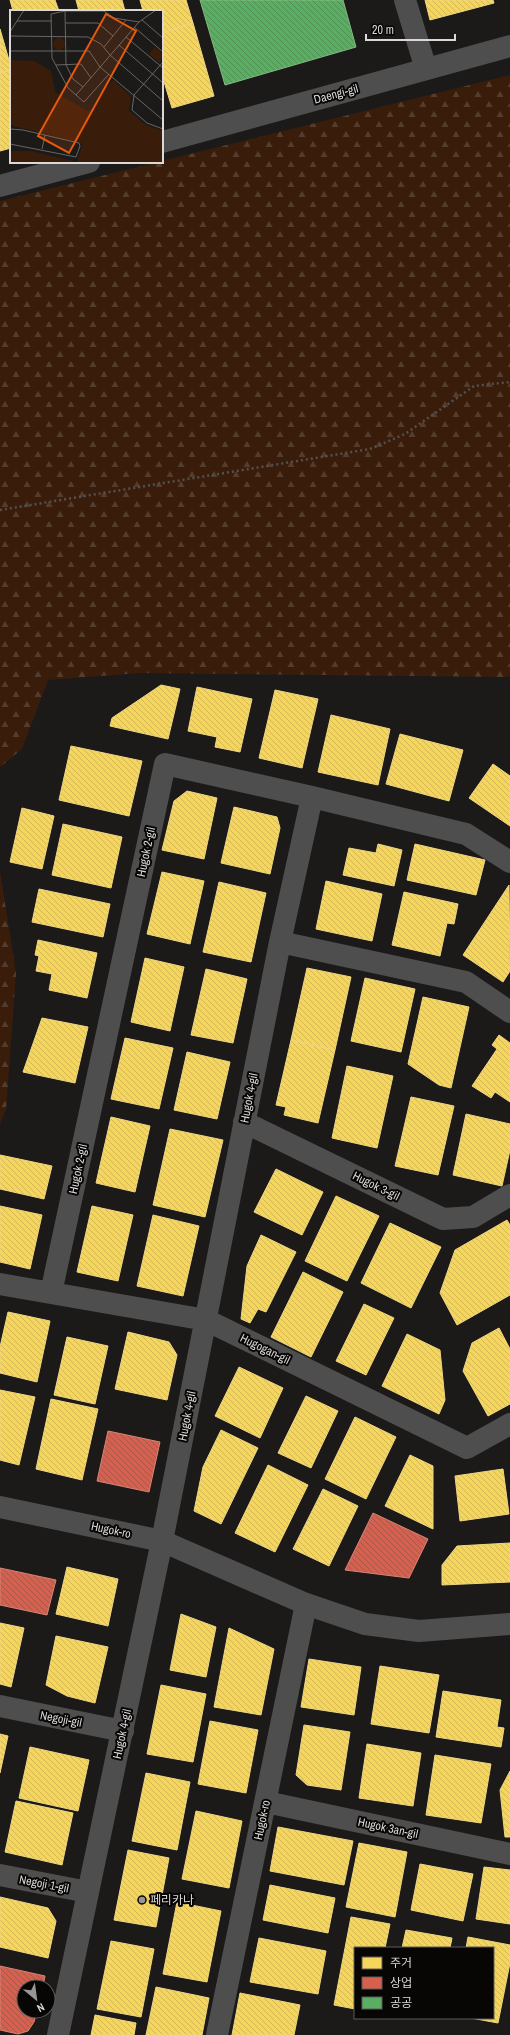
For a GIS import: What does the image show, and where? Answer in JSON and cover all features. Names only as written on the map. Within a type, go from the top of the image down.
[{"type":"street","points":[[405,0],[426,69]]},
{"type":"street","name":"Daengi-gil","points":[[163,142],[510,46]]},
{"type":"street","points":[[0,186],[85,163]]},
{"type":"street","name":"Hugok 2-gil","points":[[51,1293],[165,764],[466,834],[510,862]]},
{"type":"street","name":"Hugok 4-gil","points":[[58,2035],[162,1541],[280,942],[312,797]]},
{"type":"street","points":[[280,942],[466,982],[510,1012]]},
{"type":"street","name":"Hugok 3-gil","points":[[244,1122],[443,1219],[472,1217],[510,1195]]},
{"type":"street","name":"Hugogan-gil","points":[[0,1284],[206,1320],[466,1448],[510,1424]]},
{"type":"street","name":"Hugok-ro","points":[[0,1507],[162,1541],[306,1604],[365,1624],[419,1631],[510,1624]]},
{"type":"street","name":"Hugok-ro","points":[[217,2035],[306,1604]]},
{"type":"street","name":"Negoji-gil","points":[[0,1706],[123,1731]]},
{"type":"street","name":"Hugok 3an-gil","points":[[266,1802],[510,1854]]},
{"type":"street","name":"Negoji 1-gil","points":[[0,1875],[88,1892]]},
{"type":"path","points":[[0,510],[370,449],[405,434],[474,386],[510,382]]},
{"type":"green space","points":[[510,75],[510,677],[140,673],[48,680],[22,749],[0,767],[0,201],[154,163],[163,163],[163,161]]},
{"type":"green space","points":[[0,872],[16,973],[6,1109],[0,1124]]},
{"type":"building: 주거","points":[[10,0],[55,0],[59,10],[13,10]]},
{"type":"building: 주거","points":[[76,0],[122,0],[125,10],[79,10]]},
{"type":"building: 주거","points":[[140,0],[186,0],[193,23],[163,33],[163,10],[143,10]]},
{"type":"building: 주거","points":[[425,0],[493,0],[494,3],[430,20]]},
{"type":"building: 주거","points":[[193,23],[214,96],[172,108],[163,78],[163,33]]},
{"type":"building: 주거","points":[[0,29],[10,64],[10,70],[0,73]]},
{"type":"building: 주거","points":[[10,70],[10,148],[0,151],[0,73]]},
{"type":"building: 주거","points":[[161,685],[180,689],[168,739],[110,726],[112,718]]},
{"type":"building: 주거","points":[[197,687],[252,699],[240,752],[215,747],[217,737],[188,731]]},
{"type":"building: 주거","points":[[275,690],[318,699],[302,768],[259,758]]},
{"type":"building: 주거","points":[[331,715],[390,729],[378,785],[318,772]]},
{"type":"building: 주거","points":[[400,734],[463,750],[449,801],[386,784]]},
{"type":"building: 주거","points":[[71,746],[142,761],[129,816],[59,800]]},
{"type":"building: 주거","points":[[493,764],[510,776],[510,826],[469,798]]},
{"type":"building: 주거","points":[[187,791],[217,798],[204,859],[162,850],[174,801]]},
{"type":"building: 주거","points":[[234,807],[277,817],[280,828],[270,874],[221,863]]},
{"type":"building: 주거","points":[[22,808],[54,816],[42,869],[10,862]]},
{"type":"building: 주거","points":[[63,824],[122,837],[111,888],[52,875]]},
{"type":"building: 주거","points":[[378,844],[402,850],[394,886],[343,875],[349,848],[376,853]]},
{"type":"building: 주거","points":[[415,844],[485,860],[476,895],[407,880]]},
{"type":"building: 주거","points":[[162,872],[204,881],[190,944],[147,934]]},
{"type":"building: 주거","points":[[326,881],[382,894],[372,941],[316,929]]},
{"type":"building: 주거","points":[[219,882],[266,893],[251,962],[203,952]]},
{"type":"building: 주거","points":[[509,885],[510,971],[503,982],[463,955]]},
{"type":"building: 주거","points":[[39,889],[110,904],[103,937],[32,922]]},
{"type":"building: 주거","points":[[404,892],[458,904],[454,924],[447,923],[440,956],[392,945]]},
{"type":"building: 주거","points":[[38,940],[97,953],[87,998],[49,990],[52,974],[36,971],[39,956],[35,955]]},
{"type":"building: 주거","points":[[145,958],[184,967],[170,1031],[131,1022]]},
{"type":"building: 주거","points":[[307,968],[351,977],[335,1050],[291,1040]]},
{"type":"building: 주거","points":[[206,969],[247,979],[233,1043],[191,1035]]},
{"type":"building: 주거","points":[[365,978],[415,989],[401,1052],[351,1041]]},
{"type":"building: 주거","points":[[423,997],[469,1007],[451,1088],[439,1085],[408,1064]]},
{"type":"building: 주거","points":[[42,1018],[88,1027],[75,1083],[23,1072]]},
{"type":"building: 주거","points":[[499,1035],[510,1043],[510,1102],[495,1092],[491,1098],[472,1086],[497,1049],[492,1045]]},
{"type":"building: 주거","points":[[125,1038],[173,1048],[159,1109],[111,1099]]},
{"type":"building: 주거","points":[[291,1040],[335,1050],[318,1123],[284,1115],[286,1107],[276,1105]]},
{"type":"building: 주거","points":[[187,1052],[230,1062],[217,1119],[174,1110]]},
{"type":"building: 주거","points":[[347,1066],[393,1076],[377,1148],[332,1138]]},
{"type":"building: 주거","points":[[411,1097],[454,1106],[438,1175],[395,1166]]},
{"type":"building: 주거","points":[[466,1114],[510,1124],[510,1150],[502,1186],[453,1175]]},
{"type":"building: 주거","points":[[111,1117],[150,1126],[135,1192],[96,1183]]},
{"type":"building: 주거","points":[[170,1129],[223,1140],[205,1217],[153,1205]]},
{"type":"building: 주거","points":[[0,1155],[52,1166],[44,1199],[0,1189]]},
{"type":"building: 주거","points":[[276,1169],[323,1192],[302,1235],[254,1212]]},
{"type":"building: 주거","points":[[336,1196],[379,1216],[347,1281],[305,1261]]},
{"type":"building: 주거","points":[[0,1206],[42,1215],[30,1269],[0,1262]]},
{"type":"building: 주거","points":[[92,1206],[133,1215],[118,1281],[77,1272]]},
{"type":"building: 주거","points":[[153,1215],[199,1226],[183,1296],[137,1286]]},
{"type":"building: 주거","points":[[507,1220],[510,1225],[510,1295],[457,1325],[440,1293],[455,1250]]},
{"type":"building: 주거","points":[[390,1223],[441,1247],[411,1308],[361,1283]]},
{"type":"building: 주거","points":[[261,1235],[296,1252],[266,1312],[258,1309],[250,1323],[241,1319],[247,1266]]},
{"type":"building: 주거","points":[[303,1272],[343,1292],[311,1357],[271,1337]]},
{"type":"building: 주거","points":[[364,1304],[394,1318],[366,1375],[336,1361]]},
{"type":"building: 주거","points":[[8,1312],[50,1321],[37,1382],[0,1373],[0,1347]]},
{"type":"building: 주거","points":[[499,1328],[510,1349],[510,1404],[488,1416],[463,1371],[472,1343]]},
{"type":"building: 주거","points":[[128,1332],[169,1342],[177,1355],[167,1400],[115,1389]]},
{"type":"building: 주거","points":[[407,1334],[440,1350],[445,1400],[439,1414],[382,1386]]},
{"type":"building: 주거","points":[[67,1337],[108,1346],[95,1404],[54,1395]]},
{"type":"building: 주거","points":[[239,1367],[283,1388],[260,1438],[215,1416]]},
{"type":"building: 주거","points":[[0,1390],[35,1397],[19,1465],[0,1460]]},
{"type":"building: 주거","points":[[306,1396],[338,1411],[311,1468],[278,1453]]},
{"type":"building: 주거","points":[[51,1399],[98,1409],[82,1480],[36,1469]]},
{"type":"building: 주거","points":[[355,1417],[396,1437],[366,1499],[325,1479]]},
{"type":"building: 주거","points":[[221,1430],[258,1448],[221,1524],[194,1511],[203,1467]]},
{"type":"building: 주거","points":[[410,1455],[433,1466],[433,1529],[385,1506]]},
{"type":"building: 주거","points":[[268,1465],[308,1485],[275,1552],[235,1533]]},
{"type":"building: 주거","points":[[503,1469],[509,1514],[460,1521],[455,1476]]},
{"type":"building: 주거","points":[[323,1489],[358,1506],[329,1566],[293,1549]]},
{"type":"building: 주거","points":[[510,1543],[510,1582],[442,1585],[442,1565],[457,1546]]},
{"type":"building: 주거","points":[[67,1567],[118,1579],[108,1626],[56,1614]]},
{"type":"building: 주거","points":[[181,1614],[216,1627],[206,1677],[170,1670]]},
{"type":"building: 주거","points":[[0,1623],[24,1628],[11,1687],[0,1684]]},
{"type":"building: 주거","points":[[229,1628],[274,1649],[261,1715],[214,1707]]},
{"type":"building: 주거","points":[[56,1636],[108,1647],[95,1703],[67,1696],[46,1685]]},
{"type":"building: 주거","points":[[309,1659],[361,1667],[354,1715],[301,1707]]},
{"type":"building: 주거","points":[[380,1666],[439,1675],[429,1733],[371,1724]]},
{"type":"building: 주거","points":[[161,1685],[206,1694],[193,1762],[147,1754]]},
{"type":"building: 주거","points":[[443,1691],[501,1700],[497,1727],[504,1728],[501,1747],[436,1737]]},
{"type":"building: 주거","points":[[210,1721],[258,1730],[246,1793],[198,1784]]},
{"type":"building: 주거","points":[[304,1725],[350,1732],[341,1790],[307,1785],[296,1775]]},
{"type":"building: 주거","points":[[0,1734],[8,1736],[0,1773]]},
{"type":"building: 주거","points":[[367,1744],[421,1753],[413,1806],[359,1798]]},
{"type":"building: 주거","points":[[30,1747],[89,1760],[78,1811],[19,1798]]},
{"type":"building: 주거","points":[[435,1755],[491,1764],[481,1823],[426,1815]]},
{"type":"building: 주거","points":[[510,1771],[510,1837],[505,1837],[500,1790]]},
{"type":"building: 주거","points":[[146,1773],[190,1782],[177,1850],[132,1841]]},
{"type":"building: 주거","points":[[16,1801],[73,1813],[62,1865],[5,1852]]},
{"type":"building: 주거","points":[[196,1811],[242,1821],[229,1888],[182,1879]]},
{"type":"building: 주거","points":[[278,1827],[353,1841],[344,1885],[270,1871]]},
{"type":"building: 주거","points":[[359,1843],[407,1852],[395,1917],[346,1907]]},
{"type":"building: 주거","points":[[128,1850],[169,1858],[156,1927],[114,1920]]},
{"type":"building: 주거","points":[[420,1864],[473,1874],[463,1921],[411,1910]]},
{"type":"building: 주거","points":[[484,1867],[510,1870],[510,1924],[476,1919]]},
{"type":"building: 주거","points":[[270,1885],[335,1898],[328,1933],[263,1920]]},
{"type":"building: 주거","points":[[0,1897],[48,1908],[56,1921],[48,1958],[0,1947]]},
{"type":"building: 주거","points":[[177,1902],[221,1911],[207,1982],[163,1974]]},
{"type":"building: 주거","points":[[351,1917],[390,1924],[385,1947],[354,1947],[354,2009],[334,2005]]},
{"type":"building: 주거","points":[[406,1930],[452,1938],[450,1947],[402,1947]]},
{"type":"building: 주거","points":[[468,1937],[510,1945],[510,1963],[498,2023],[476,2019],[494,2019],[494,1947],[466,1947]]},
{"type":"building: 주거","points":[[259,1938],[326,1951],[318,1994],[250,1982]]},
{"type":"building: 주거","points":[[111,1941],[154,1949],[141,2017],[97,2009]]},
{"type":"building: 주거","points":[[156,1987],[209,1998],[202,2035],[146,2035]]},
{"type":"building: 주거","points":[[240,1993],[300,2005],[294,2035],[232,2035]]},
{"type":"building: 주거","points":[[95,2015],[136,2023],[134,2035],[91,2035]]},
{"type":"building: 상업","points":[[108,1431],[160,1442],[149,1492],[97,1481]]},
{"type":"building: 상업","points":[[373,1513],[428,1539],[409,1578],[345,1570]]},
{"type":"building: 상업","points":[[0,1568],[56,1580],[47,1615],[0,1605]]},
{"type":"building: 상업","points":[[0,1966],[45,1976],[44,1979],[16,1979],[16,2019],[35,2019],[28,2031],[18,2034],[0,2030]]},
{"type":"building: 공공","points":[[200,0],[343,0],[356,47],[225,85]]},
{"type":"place","name":"페리카나","points":[[142,1900]]}]
